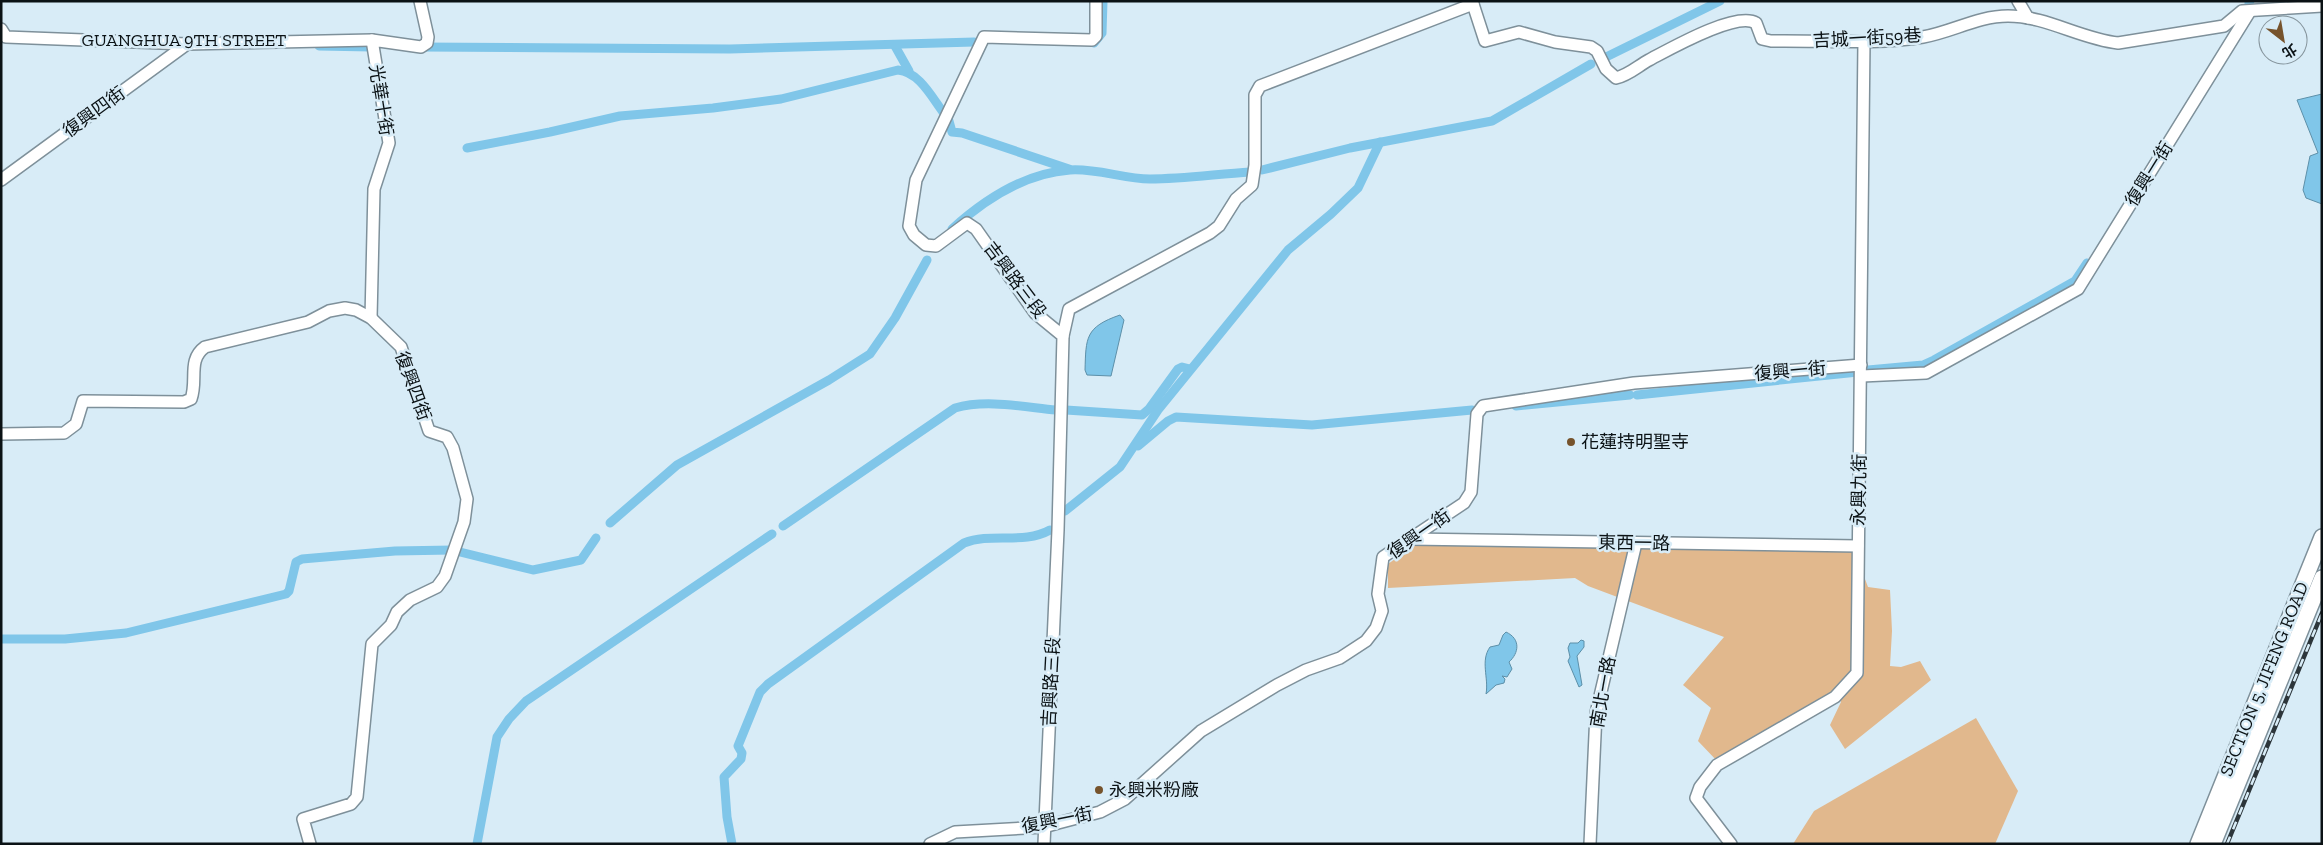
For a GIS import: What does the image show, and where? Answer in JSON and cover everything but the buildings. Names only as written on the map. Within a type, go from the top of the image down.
[{"type":"main road","name":"SECTION 5, JIFENG ROAD","points":[[2225,796],[2322,537]]},
{"type":"main road","name":"SECTION 5, JIFENG ROAD","points":[[2225,796],[2322,578]]},
{"type":"main road","points":[[2198,844],[2225,796]]},
{"type":"main road","points":[[2213,844],[2225,796]]},
{"type":"street","name":"光華十街","points":[[371,318],[374,189],[389,143],[372,40],[421,47],[426,43],[428,37],[420,1]]},
{"type":"street","name":"吉興路三段","points":[[1044,844],[1058,540],[1063,336],[1035,313],[976,229],[969,224],[967,223],[936,246],[926,245],[914,235],[909,226],[916,180],[984,37],[1092,40],[1096,36],[1096,1]]},
{"type":"street","points":[[2018,1],[2028,18]]},
{"type":"street","points":[[1063,336],[1069,309],[1210,233],[1219,226],[1236,199],[1252,186],[1255,165],[1255,95],[1260,86],[1472,2]]},
{"type":"street","name":"吉城一街59巷","points":[[1472,2],[1485,41],[1519,32],[1555,42],[1591,47],[1597,51],[1606,69],[1616,78],[1624,76],[1648,60],[1722,24],[1751,20],[1756,23],[1762,39],[1771,41],[1864,41],[1923,37],[1997,17],[2028,18],[2102,41],[2118,43],[2224,26],[2242,11],[2322,6]]},
{"type":"street","name":"復興一街","points":[[930,844],[956,832],[1044,827],[1100,812],[1125,799],[1201,731],[1306,670],[1340,658],[1366,641],[1376,628],[1382,611],[1378,594],[1383,557],[1464,503],[1471,492],[1477,414],[1484,406],[1634,383],[1862,371],[1926,373],[2078,289],[2250,11]]},
{"type":"street","name":"GUANGHUA 9TH STREET","points":[[1,29],[6,37],[187,44],[372,40]]},
{"type":"street","name":"永興九街","points":[[1731,844],[1696,798],[1700,787],[1717,765],[1835,697],[1857,673],[1862,371],[1864,41]]},
{"type":"street","name":"復興四街","points":[[1,180],[187,44]]},
{"type":"street","name":"復興四街","points":[[1,434],[64,433],[76,424],[83,401],[184,402],[191,399],[194,391],[194,359],[198,352],[205,347],[308,322],[330,311],[345,308],[356,310],[371,318],[401,347],[429,431],[447,437],[453,448],[467,499],[464,522],[445,576],[437,587],[410,600],[397,612],[390,625],[372,644],[356,797],[351,804],[303,819],[310,844]]},
{"type":"street","name":"東西一路","points":[[1410,540],[1858,546]]},
{"type":"street","name":"南北一路","points":[[1590,844],[1596,713],[1636,543]]},
{"type":"shaded area","points":[[1423,539],[1854,550],[1868,587],[1890,590],[1892,631],[1890,666],[1901,667],[1920,661],[1931,680],[1845,749],[1830,725],[1841,702],[1839,697],[1718,762],[1698,741],[1711,708],[1683,685],[1724,637],[1588,586],[1575,578],[1388,588],[1388,564]]},
{"type":"shaded area","points":[[1976,718],[2018,791],[1995,844],[1793,844],[1814,811]]},
{"type":"water","points":[[2322,94],[2322,204],[2306,198],[2303,190],[2310,156],[2318,153],[2297,100]]},
{"type":"water","points":[[1120,315],[1124,320],[1111,376],[1087,375],[1085,370],[1086,350],[1090,335],[1100,324]]},
{"type":"water","points":[[1506,632],[1514,638],[1517,646],[1515,654],[1509,662],[1512,669],[1507,677],[1502,676],[1505,679],[1504,683],[1496,685],[1486,694],[1485,664],[1487,652],[1490,647],[1499,645]]},
{"type":"water","points":[[1581,640],[1584,641],[1584,647],[1577,656],[1582,685],[1579,687],[1568,661],[1570,657],[1568,648],[1570,643],[1578,643]]},
{"type":"waterway","points":[[1094,43],[1102,33],[1103,1]]},
{"type":"waterway","points":[[1602,59],[1720,1]]},
{"type":"waterway","points":[[419,47],[730,49],[974,42]]},
{"type":"waterway","points":[[319,46],[371,47]]},
{"type":"waterway","points":[[895,46],[909,71]]},
{"type":"waterway","points":[[1262,170],[1350,148],[1492,121],[1591,64]]},
{"type":"waterway","points":[[467,148],[620,116],[713,108],[781,99],[898,70],[912,75],[918,80],[943,112]]},
{"type":"waterway","points":[[949,121],[952,132],[962,133],[1069,169]]},
{"type":"waterway","points":[[1065,511],[1120,467],[1158,410],[1288,250],[1331,214],[1358,188],[1380,142]]},
{"type":"waterway","points":[[952,229],[964,218],[1006,190],[1022,182],[1054,172],[1080,170],[1150,179],[1250,172]]},
{"type":"waterway","points":[[610,523],[677,465],[829,380],[870,354],[895,318],[927,260]]},
{"type":"waterway","points":[[1868,370],[1923,365],[1934,360],[2075,281],[2087,263]]},
{"type":"waterway","points":[[1066,410],[1142,415],[1149,409],[1178,369],[1182,367],[1190,369]]},
{"type":"waterway","points":[[1637,395],[1858,372]]},
{"type":"waterway","points":[[1516,406],[1630,395]]},
{"type":"waterway","points":[[783,526],[955,408],[967,405],[992,404],[1056,410]]},
{"type":"waterway","points":[[1138,446],[1168,421],[1176,417],[1312,425],[1472,410]]},
{"type":"waterway","points":[[732,844],[727,817],[724,777],[741,759],[742,753],[738,746],[760,692],[768,684],[964,543],[985,538],[1029,537],[1050,530]]},
{"type":"waterway","points":[[477,844],[497,737],[509,719],[526,701],[772,534]]},
{"type":"waterway","points":[[460,552],[533,570],[581,560],[596,538]]},
{"type":"waterway","points":[[1,639],[65,639],[126,633],[286,594],[289,591],[296,562],[302,559],[395,551],[452,550]]},
{"type":"railway","points":[[2227,844],[2322,613]]},
{"type":"place","name":"花蓮持明聖寺","points":[[1571,442]]},
{"type":"place","name":"永興米粉廠","points":[[1099,790]]}]
